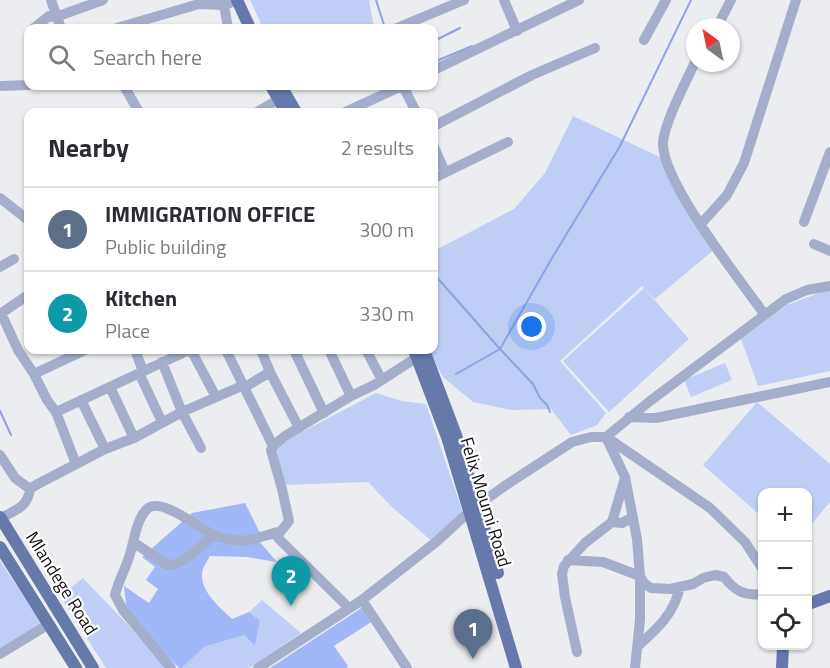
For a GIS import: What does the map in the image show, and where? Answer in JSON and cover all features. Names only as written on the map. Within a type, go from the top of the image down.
[{"type":"main road","points":[[230,2],[239,24]]},
{"type":"main road","points":[[230,2],[247,24]]},
{"type":"main road","points":[[273,90],[284,108]]},
{"type":"main road","points":[[283,90],[294,108]]},
{"type":"main road","name":"Felix Moumi Road","points":[[421,354],[440,417],[474,508],[512,636],[525,668]]},
{"type":"main road","name":"Mlandege Road","points":[[0,517],[93,668]]},
{"type":"main road","name":"Mlandege Road","points":[[0,547],[76,668]]},
{"type":"main road","points":[[18,576],[31,567]]},
{"type":"main road","points":[[812,602],[830,596]]},
{"type":"main road","name":"Felix Moumi Road","points":[[512,636],[516,668]]},
{"type":"main road","points":[[782,668],[783,650]]},
{"type":"street","points":[[51,0],[59,24]]},
{"type":"street","points":[[39,24],[49,16],[56,17],[103,0]]},
{"type":"street","points":[[407,24],[464,0]]},
{"type":"street","points":[[504,0],[517,31]]},
{"type":"street","points":[[438,68],[579,0]]},
{"type":"street","points":[[644,40],[666,0]]},
{"type":"street","points":[[722,18],[731,0]]},
{"type":"street","points":[[701,225],[727,195],[744,163],[796,0]]},
{"type":"street","points":[[131,24],[199,4],[230,2],[228,24]]},
{"type":"street","points":[[438,124],[532,75],[595,48]]},
{"type":"street","points":[[691,72],[666,129],[663,142],[664,155],[672,177],[701,225],[765,315]]},
{"type":"street","points":[[0,86],[24,85]]},
{"type":"street","points":[[126,90],[137,108]]},
{"type":"street","points":[[352,108],[385,90]]},
{"type":"street","points":[[404,90],[414,108]]},
{"type":"street","points":[[264,108],[279,99]]},
{"type":"street","points":[[438,176],[508,142]]},
{"type":"street","points":[[804,222],[830,152]]},
{"type":"street","points":[[438,156],[445,172]]},
{"type":"street","points":[[0,198],[24,217]]},
{"type":"street","points":[[814,244],[830,251]]},
{"type":"street","points":[[0,267],[14,258]]},
{"type":"street","points":[[606,437],[786,299],[807,290],[830,286]]},
{"type":"street","points":[[24,298],[0,313],[46,400],[56,412],[76,464]]},
{"type":"street","points":[[18,350],[24,346]]},
{"type":"street","points":[[34,374],[76,354]]},
{"type":"street","points":[[136,354],[141,373],[162,422]]},
{"type":"street","points":[[56,412],[178,354]]},
{"type":"street","points":[[189,354],[216,397]]},
{"type":"street","points":[[228,354],[273,446]]},
{"type":"street","points":[[263,354],[299,428]]},
{"type":"street","points":[[296,354],[324,413]]},
{"type":"street","points":[[331,354],[351,396]]},
{"type":"street","points":[[368,354],[382,380]]},
{"type":"street","points":[[349,608],[277,536],[288,521],[271,450],[273,446],[299,428],[382,380],[417,354]]},
{"type":"street","points":[[162,362],[182,412],[201,448]]},
{"type":"street","points":[[30,489],[105,449],[134,438],[182,412],[245,386],[270,372]]},
{"type":"street","points":[[630,417],[656,418],[830,382]]},
{"type":"street","points":[[110,387],[134,438]]},
{"type":"street","points":[[81,400],[105,449]]},
{"type":"street","points":[[258,668],[362,600],[474,508],[572,442],[591,437],[606,437],[710,508],[745,542],[758,562]]},
{"type":"street","points":[[606,437],[625,477],[633,516],[640,576],[640,620],[635,668]]},
{"type":"street","points":[[0,455],[15,478],[30,489]]},
{"type":"street","points":[[577,652],[562,574],[564,566],[585,543],[612,522],[625,477]]},
{"type":"street","points":[[0,517],[21,508],[29,498],[30,489]]},
{"type":"street","points":[[171,668],[123,610],[115,594],[129,560],[141,518],[146,510],[152,506],[160,506],[177,513],[214,535],[242,541],[279,532]]},
{"type":"street","points":[[612,522],[622,523],[633,516]]},
{"type":"street","points":[[133,542],[171,566],[181,562],[214,535]]},
{"type":"street","points":[[585,543],[595,561]]},
{"type":"street","points":[[568,560],[603,562],[640,576],[651,588],[670,590],[680,588],[715,575],[724,577],[733,588],[752,595],[758,594]]},
{"type":"street","points":[[638,646],[672,610],[680,588]]},
{"type":"street","points":[[362,600],[407,668]]},
{"type":"street","points":[[640,620],[664,621]]},
{"type":"street","points":[[0,654],[50,624]]},
{"type":"shaded area","points":[[250,0],[369,0],[373,24],[261,24]]},
{"type":"shaded area","points":[[573,116],[664,159],[715,249],[655,299],[642,286],[560,361],[606,413],[597,425],[571,435],[551,409],[511,410],[473,402],[443,377],[430,354],[438,354],[438,249],[514,209],[545,173]]},
{"type":"shaded area","points":[[644,288],[689,339],[609,412],[563,361]]},
{"type":"shaded area","points":[[827,290],[830,291],[830,371],[758,386],[741,339],[787,305]]},
{"type":"shaded area","points":[[725,363],[732,380],[691,397],[684,380]]},
{"type":"shaded area","points":[[376,393],[402,401],[426,404],[463,513],[434,543],[392,507],[368,482],[284,485],[273,451],[279,444]]},
{"type":"shaded area","points":[[757,402],[830,464],[830,502],[812,523],[812,488],[758,488],[758,513],[703,465]]},
{"type":"shaded area","points":[[245,503],[261,535],[258,540],[277,562],[246,557],[210,556],[202,574],[208,593],[232,619],[249,612],[260,621],[255,646],[244,635],[204,647],[182,668],[179,668],[127,615],[124,586],[149,603],[158,589],[146,580],[155,567],[142,557],[192,513]]},
{"type":"shaded area","points":[[0,561],[43,626],[0,651]]},
{"type":"shaded area","points":[[83,578],[169,668],[106,668],[60,596]]},
{"type":"shaded area","points":[[262,600],[301,633],[249,668],[182,668],[204,647],[244,635],[255,646],[260,621],[249,612]]},
{"type":"shaded area","points":[[363,607],[373,621],[334,646],[348,666],[347,668],[270,668]]},
{"type":"waterway","points":[[376,0],[384,24]]},
{"type":"waterway","points":[[550,412],[533,384],[500,349],[620,146],[691,0]]},
{"type":"waterway","points":[[438,39],[460,28]]},
{"type":"waterway","points":[[438,60],[472,46]]},
{"type":"waterway","points":[[438,279],[500,349],[456,374]]},
{"type":"waterway","points":[[0,411],[11,435]]},
{"type":"place","name":"Kitchen","points":[[291,606]]},
{"type":"place","name":"IMMIGRATION OFFICE","points":[[473,659]]}]
